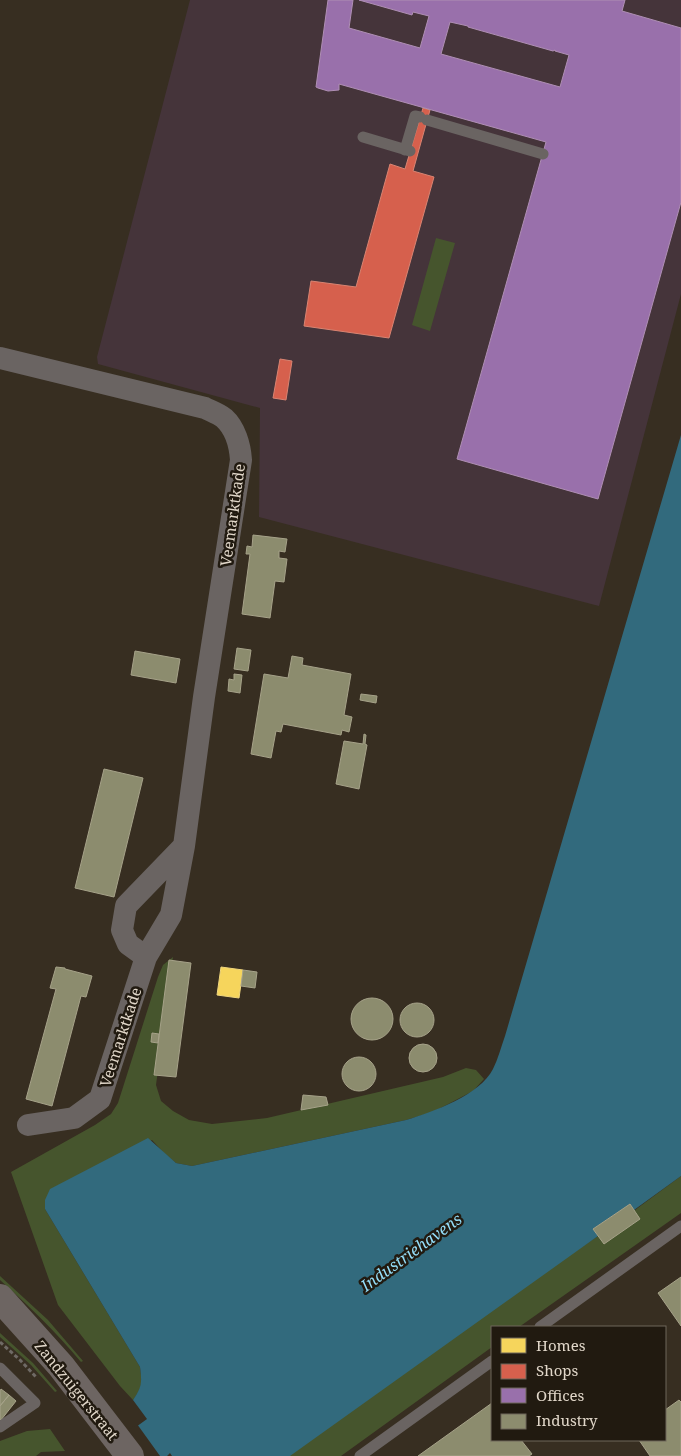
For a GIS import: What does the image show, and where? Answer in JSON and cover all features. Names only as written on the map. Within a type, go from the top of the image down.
[{"type":"main road","name":"Zandzuigerstraat","points":[[0,1298],[12,1319],[61,1366],[122,1446]]},
{"type":"street","name":"Veemarktkade","points":[[0,358],[205,408],[224,418],[234,432],[240,447],[241,460],[204,696],[184,846],[171,915],[146,957],[100,1099],[74,1118],[28,1125]]},
{"type":"street","points":[[146,957],[128,944],[122,930],[126,906],[184,846]]},
{"type":"lane","points":[[363,137],[408,150],[415,116],[543,154]]},
{"type":"lane","points":[[541,1326],[681,1226]]},
{"type":"lane","points":[[360,1456],[491,1363]]},
{"type":"lane","points":[[0,1368],[35,1403],[0,1426]]},
{"type":"shaded area","points":[[190,0],[681,0],[681,294],[599,606],[259,517],[260,408],[98,364],[97,357]]},
{"type":"green space","points":[[436,238],[455,243],[430,331],[412,325]]},
{"type":"green space","points":[[173,957],[156,1085],[161,1101],[173,1111],[189,1120],[212,1124],[267,1118],[443,1077],[466,1068],[476,1070],[484,1079],[473,1091],[433,1112],[406,1120],[192,1166],[176,1163],[152,1140],[45,1209],[140,1367],[141,1385],[139,1392],[133,1400],[120,1386],[58,1305],[11,1172],[111,1114],[118,1103],[158,977],[163,965]]},
{"type":"green space","points":[[681,1176],[681,1213],[520,1326],[491,1326],[491,1348],[341,1456],[273,1456],[598,1236],[593,1229],[630,1204],[635,1210]]},
{"type":"green space","points":[[0,1276],[48,1320],[83,1361],[81,1362],[62,1340],[0,1280]]},
{"type":"green space","points":[[0,1333],[33,1363],[57,1391],[55,1392],[31,1365],[0,1337]]},
{"type":"green space","points":[[50,1429],[65,1451],[41,1452],[36,1456],[0,1456],[0,1441],[27,1431]]},
{"type":"water","name":"Industriehavens","points":[[681,435],[681,1176],[634,1210],[630,1204],[593,1229],[598,1236],[290,1456],[172,1456],[170,1453],[167,1456],[96,1456],[147,1419],[133,1400],[141,1385],[140,1367],[45,1209],[45,1200],[50,1189],[148,1138],[176,1163],[192,1166],[406,1120],[455,1101],[478,1087],[487,1078],[495,1065],[505,1036]]},
{"type":"pier","points":[[137,1424],[160,1456],[96,1456],[94,1454]]},
{"type":"building: Homes","points":[[221,967],[243,970],[239,998],[217,995]]},
{"type":"building: Shops","points":[[423,108],[430,110],[413,171],[434,177],[389,338],[304,326],[311,281],[356,287],[390,164],[405,169]]},
{"type":"building: Shops","points":[[280,359],[292,361],[286,400],[273,398]]},
{"type":"building: Offices","points":[[328,0],[353,0],[349,28],[420,48],[429,16],[413,12],[412,15],[359,0],[625,0],[622,11],[681,28],[681,202],[598,499],[457,459],[546,142],[339,84],[339,90],[328,91],[316,87]],"holes":[[[450,22],[569,55],[560,87],[441,54]]]},
{"type":"building: Industry","points":[[253,535],[287,539],[285,552],[279,551],[279,558],[287,559],[284,582],[275,581],[270,618],[242,614],[250,554],[246,554],[247,546],[252,547]]},
{"type":"building: Industry","points":[[237,648],[251,650],[248,671],[234,669]]},
{"type":"building: Industry","points":[[135,651],[180,659],[176,683],[131,675]]},
{"type":"building: Industry","points":[[292,656],[303,658],[302,665],[351,674],[344,715],[352,717],[349,732],[342,730],[341,735],[283,724],[281,732],[276,731],[271,758],[251,754],[264,674],[288,678]]},
{"type":"building: Industry","points":[[234,674],[242,675],[240,693],[228,691],[229,679],[234,680]]},
{"type":"building: Industry","points":[[361,694],[377,696],[376,703],[360,700]]},
{"type":"building: Industry","points":[[364,734],[366,735],[365,744],[367,745],[359,789],[336,784],[344,741],[363,744]]},
{"type":"building: Industry","points":[[104,769],[143,778],[114,897],[75,888]]},
{"type":"building: Industry","points":[[169,960],[191,963],[176,1077],[154,1075]]},
{"type":"building: Industry","points":[[56,967],[92,976],[86,997],[81,996],[52,1106],[26,1099],[56,989],[50,988]]},
{"type":"building: Industry","points":[[243,970],[257,972],[255,988],[241,986]]},
{"type":"building: Industry","points":[[376,998],[384,1001],[390,1007],[393,1019],[390,1031],[384,1037],[368,1040],[360,1037],[354,1031],[351,1015],[354,1007],[360,1001]]},
{"type":"building: Industry","points":[[417,1003],[424,1004],[429,1008],[433,1013],[433,1027],[429,1032],[424,1036],[417,1037],[410,1036],[405,1032],[401,1027],[400,1020],[401,1013],[405,1008],[410,1004]]},
{"type":"building: Industry","points":[[152,1033],[159,1034],[158,1043],[151,1042]]},
{"type":"building: Industry","points":[[423,1044],[433,1048],[437,1058],[433,1068],[423,1072],[413,1068],[409,1058],[413,1048]]},
{"type":"building: Industry","points":[[359,1057],[366,1058],[371,1062],[375,1067],[375,1081],[371,1086],[366,1090],[359,1091],[352,1090],[347,1086],[343,1081],[342,1074],[343,1067],[347,1062],[352,1058]]},
{"type":"building: Industry","points":[[303,1095],[326,1097],[328,1105],[301,1110]]},
{"type":"building: Industry","points":[[630,1204],[640,1219],[604,1244],[593,1229]]},
{"type":"building: Industry","points":[[681,1277],[681,1326],[658,1293]]},
{"type":"building: Industry","points":[[1,1389],[9,1395],[0,1406],[0,1391]]},
{"type":"building: Industry","points":[[9,1395],[16,1401],[1,1420],[0,1406]]},
{"type":"building: Industry","points":[[679,1400],[681,1402],[681,1456],[650,1456],[640,1441],[666,1441],[666,1409]]},
{"type":"building: Industry","points":[[491,1404],[491,1441],[522,1441],[532,1454],[529,1456],[418,1456]]}]
